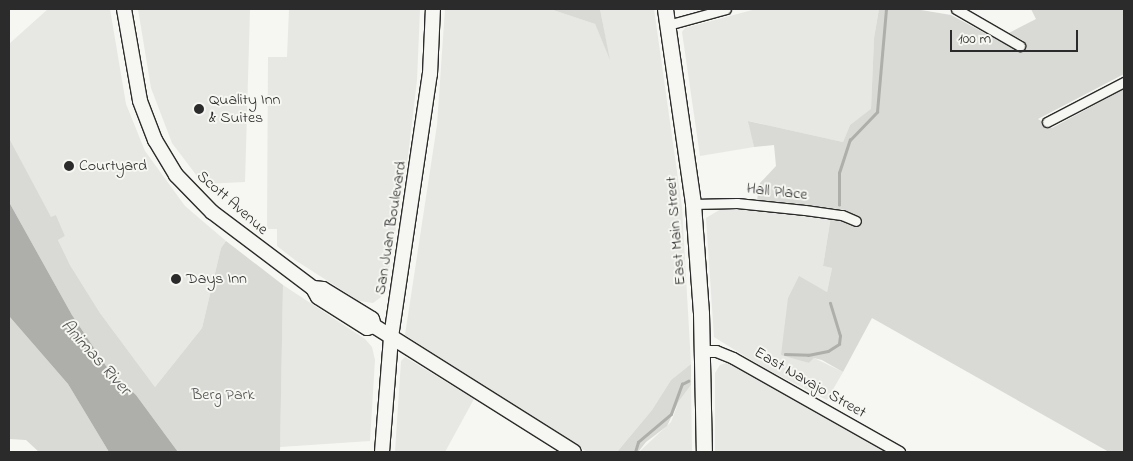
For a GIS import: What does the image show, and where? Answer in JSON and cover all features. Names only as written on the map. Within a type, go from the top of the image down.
[{"type":"main road","name":"Scott Avenue","points":[[124,9],[140,101],[155,140],[168,163],[212,212],[313,288],[331,294],[372,319],[374,326],[574,452]]},
{"type":"main road","name":"San Juan Boulevard","points":[[382,452],[391,337],[417,176],[430,74],[432,9]]},
{"type":"main road","name":"East Main Street","points":[[665,9],[693,204],[702,351],[704,452]]},
{"type":"street","points":[[668,25],[726,9]]},
{"type":"street","points":[[956,9],[1020,46]]},
{"type":"street","points":[[1047,122],[1124,82]]},
{"type":"street","name":"Hall Place","points":[[693,204],[737,203],[805,210],[842,215],[856,221]]},
{"type":"street","name":"East Navajo Street","points":[[702,351],[716,351],[733,358],[899,452]]},
{"type":"shaded area","points":[[48,9],[110,9],[126,104],[145,151],[185,206],[226,241],[221,248],[202,328],[155,387],[100,313],[70,265],[58,240],[65,236],[56,215],[51,218],[9,138],[9,44]]},
{"type":"shaded area","points":[[138,9],[250,9],[245,182],[203,184],[172,143],[151,88]]},
{"type":"shaded area","points":[[289,9],[420,9],[417,80],[408,156],[387,281],[381,297],[373,303],[359,301],[295,260],[277,246],[277,229],[267,229],[268,57],[287,57]]},
{"type":"shaded area","points":[[445,9],[550,9],[595,24],[609,57],[600,9],[654,9],[682,207],[691,364],[671,380],[652,410],[617,452],[587,452],[405,335],[437,125]]},
{"type":"shaded area","points":[[756,9],[879,9],[874,38],[871,110],[850,125],[843,142],[749,121],[754,147],[700,156],[682,32],[685,28]]},
{"type":"shaded area","points":[[726,206],[831,216],[823,266],[832,268],[827,292],[799,277],[803,361],[809,363],[814,358],[843,372],[827,400],[764,368],[714,337],[706,218]]},
{"type":"shaded area","points":[[283,285],[365,339],[372,347],[375,360],[370,441],[280,447]]},
{"type":"shaded area","points":[[405,357],[474,399],[445,452],[395,452],[401,361]]},
{"type":"shaded area","points":[[731,364],[885,452],[715,452],[715,373],[720,365]]},
{"type":"shaded area","points":[[691,385],[692,452],[639,452],[671,422],[679,401]]},
{"type":"green space","points":[[550,9],[600,9],[610,60],[595,24]]},
{"type":"green space","points":[[879,9],[915,9],[951,15],[1018,51],[1024,41],[1009,33],[1036,19],[1031,9],[1124,9],[1124,74],[1038,119],[1052,128],[1124,89],[1124,452],[1109,452],[872,318],[843,372],[822,360],[814,358],[809,363],[781,355],[788,298],[799,276],[827,292],[832,268],[823,266],[831,216],[846,220],[846,210],[757,200],[760,183],[776,166],[774,145],[754,147],[748,121],[843,142],[850,125],[871,109],[874,38]]},
{"type":"green space","name":"Berg Park","points":[[9,138],[51,217],[56,215],[65,236],[58,240],[70,265],[100,313],[155,387],[202,328],[221,248],[226,241],[283,285],[280,452],[178,452],[136,395],[106,366],[72,315],[9,202]]},
{"type":"green space","points":[[9,316],[68,384],[109,452],[39,452],[26,440],[9,439]]},
{"type":"green space","points":[[691,364],[691,385],[679,401],[667,426],[646,442],[638,452],[617,452],[652,410],[671,380]]},
{"type":"water","name":"Animas River","points":[[9,202],[72,315],[106,366],[136,395],[178,452],[109,452],[68,384],[9,316]]},
{"type":"waterway","points":[[839,205],[839,173],[850,140],[877,112],[886,9]]},
{"type":"waterway","points":[[785,354],[808,355],[828,351],[839,344],[840,336],[830,303]]},
{"type":"waterway","points":[[635,452],[638,442],[671,414],[682,384],[688,381]]},
{"type":"place","name":"Quality Inn & Suites","points":[[199,109]]},
{"type":"place","name":"Courtyard","points":[[69,166]]},
{"type":"place","name":"Days Inn","points":[[176,279]]}]
